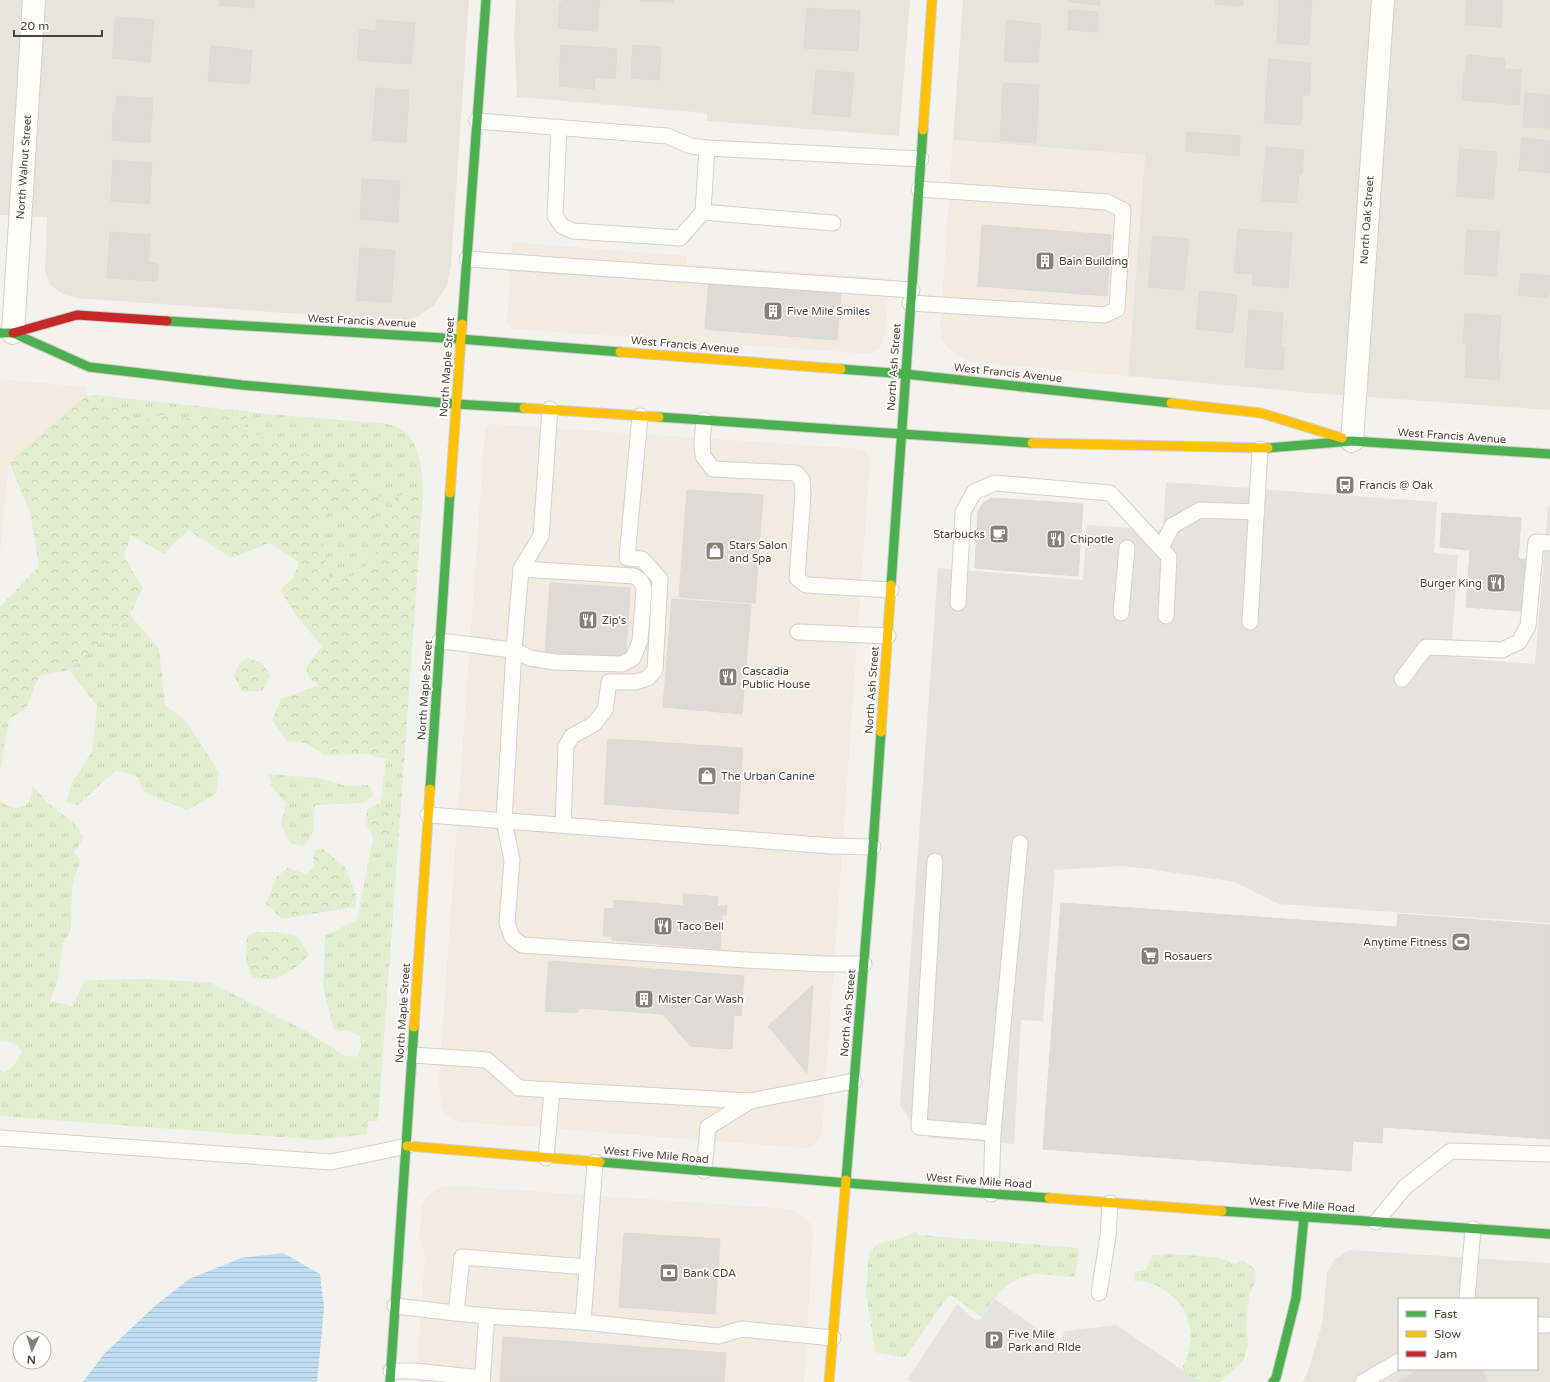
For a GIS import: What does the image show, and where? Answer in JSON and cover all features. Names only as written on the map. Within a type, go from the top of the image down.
[{"type":"main road","name":"North Maple Street","points":[[390,1377],[407,1146],[460,339],[486,0]]},
{"type":"main road","name":"North Ash Street","points":[[829,1382],[873,847],[932,0]]},
{"type":"main road","name":"West Francis Avenue","points":[[7,333],[77,315],[460,339],[906,374],[1261,413],[1352,441]]},
{"type":"main road","name":"West Francis Avenue","points":[[7,333],[89,367],[242,385],[456,404],[550,409],[1047,444],[1260,449],[1352,441],[1550,454]]},
{"type":"main road","name":"West Five Mile Road","points":[[407,1146],[846,1183],[1550,1234]]},
{"type":"main road","points":[[1279,1381],[1296,1298],[1304,1217]]},
{"type":"street","name":"North Walnut Street","points":[[7,333],[34,0]]},
{"type":"street","name":"North Oak Street","points":[[1352,441],[1382,0]]},
{"type":"lane","points":[[477,121],[667,136],[691,146],[707,148],[921,160]]},
{"type":"lane","points":[[559,127],[555,216],[562,226],[573,231],[680,238],[703,212],[707,148]]},
{"type":"lane","points":[[467,259],[911,296],[1105,315],[1117,309],[1123,210],[1108,202],[919,189]]},
{"type":"lane","points":[[703,212],[833,222]]},
{"type":"lane","points":[[550,409],[541,536],[521,569],[514,650],[504,821],[512,860],[507,923],[512,937],[522,945],[745,960],[824,964],[864,964]]},
{"type":"lane","points":[[563,825],[566,746],[572,736],[594,724],[605,710],[609,682],[636,682],[648,678],[655,670],[660,579],[642,559],[628,558],[640,416]]},
{"type":"lane","points":[[704,420],[702,442],[703,456],[713,469],[796,473],[802,480],[803,495],[797,578],[806,585],[891,590]]},
{"type":"lane","points":[[1250,622],[1260,449]]},
{"type":"lane","points":[[958,603],[963,512],[974,492],[995,484],[1110,492],[1169,556],[1166,616]]},
{"type":"lane","points":[[1162,548],[1172,526],[1200,510],[1257,512]]},
{"type":"lane","points":[[1402,679],[1426,646],[1502,650],[1519,642],[1528,626],[1536,542],[1550,543]]},
{"type":"lane","points":[[1122,613],[1127,548]]},
{"type":"lane","points":[[440,641],[467,643],[485,648],[514,650],[530,658],[555,662],[622,664],[633,658],[640,641],[644,589],[641,581],[634,576],[521,569]]},
{"type":"lane","points":[[798,632],[888,636]]},
{"type":"lane","points":[[428,815],[832,846],[873,847]]},
{"type":"lane","points":[[991,1194],[993,1133],[1020,843]]},
{"type":"lane","points":[[935,861],[919,1127],[993,1133]]},
{"type":"lane","points":[[413,1055],[487,1060],[519,1088],[552,1090],[750,1101],[854,1081]]},
{"type":"lane","points":[[546,1158],[552,1090]]},
{"type":"lane","points":[[704,1172],[708,1127],[750,1101]]},
{"type":"lane","points":[[0,1138],[331,1162],[407,1146]]},
{"type":"lane","points":[[1376,1222],[1405,1187],[1451,1151],[1550,1154]]},
{"type":"lane","points":[[583,1322],[596,1162]]},
{"type":"lane","points":[[1099,1293],[1108,1236],[1110,1203]]},
{"type":"lane","points":[[1467,1298],[1473,1229]]},
{"type":"lane","points":[[456,1312],[462,1257],[587,1267]]},
{"type":"lane","points":[[395,1306],[487,1316],[583,1322],[718,1336],[742,1329],[833,1338]]},
{"type":"lane","points":[[390,1377],[414,1371],[482,1380],[487,1316]]},
{"type":"lane","points":[[1363,1382],[1398,1362]]},
{"type":"shaded area","points":[[0,0],[469,0],[451,265],[447,286],[434,305],[418,317],[399,321],[75,298],[61,293],[50,285],[45,272],[47,217],[0,215]]},
{"type":"shaded area","points":[[516,0],[910,0],[899,136],[707,121],[707,113],[517,97],[514,35]]},
{"type":"shaded area","points":[[963,0],[1550,0],[1550,410],[1313,393],[1128,376],[1145,155],[953,140]]},
{"type":"shaded area","points":[[953,140],[1145,155],[1128,376],[972,362],[960,357],[949,349],[942,338],[940,327]]},
{"type":"shaded area","points":[[512,242],[687,256],[687,264],[890,278],[883,342],[878,349],[869,353],[858,353],[513,329],[508,326],[507,323]]},
{"type":"shaded area","points":[[0,379],[87,387],[86,397],[9,462],[0,553]]},
{"type":"shaded area","points":[[491,424],[864,449],[868,454],[870,461],[822,1133],[813,1146],[804,1148],[464,1122],[453,1119],[444,1112],[441,1103],[439,1079],[485,430],[487,426]]},
{"type":"shaded area","points":[[1166,482],[1437,502],[1434,553],[1458,555],[1451,657],[1535,664],[1548,506],[1550,507],[1550,923],[1279,904],[1235,882],[1150,869],[1121,866],[1055,870],[1043,1021],[1021,1020],[1014,1144],[931,1138],[916,1129],[900,1105],[938,568],[1083,580],[1087,525],[1163,530]]},
{"type":"shaded area","points":[[458,1186],[789,1209],[802,1215],[810,1223],[813,1233],[804,1382],[416,1382],[425,1255],[419,1236],[422,1207],[427,1196],[435,1191],[443,1187]]},
{"type":"shaded area","points":[[1350,1250],[1550,1263],[1550,1382],[1303,1382],[1308,1371],[1322,1325],[1327,1273],[1334,1260]]},
{"type":"shaded area","name":"Five Mile Park and RIde","points":[[995,1299],[1057,1342],[1060,1342],[1064,1331],[1117,1325],[1199,1382],[912,1382],[908,1379],[957,1304],[974,1319],[980,1320]]},
{"type":"green space","points":[[97,395],[224,409],[194,419],[162,415],[138,421]]},
{"type":"green space","points":[[97,395],[138,421],[162,415],[194,419],[224,409],[244,411],[247,418],[244,429],[304,454],[342,476],[381,486],[375,516],[368,531],[347,515],[321,512],[323,548],[330,580],[349,577],[360,571],[368,564],[375,555],[385,533],[394,499],[408,491],[423,493],[404,763],[365,754],[324,755],[307,743],[287,741],[272,720],[281,699],[319,685],[309,678],[306,667],[322,646],[298,618],[280,590],[294,577],[299,562],[269,543],[231,558],[188,530],[164,554],[131,535],[124,557],[143,588],[130,615],[69,670],[39,676],[26,709],[9,719],[3,721],[0,719],[0,607],[39,566],[30,512],[9,462],[74,406],[86,397]]},
{"type":"green space","points":[[244,411],[389,424],[403,431],[410,438],[415,445],[418,454],[422,474],[423,493],[408,491],[394,499],[385,533],[375,555],[360,571],[349,577],[330,580],[323,548],[321,511],[347,515],[381,486],[342,476],[304,454],[244,429],[247,418]]},
{"type":"green space","points":[[130,615],[159,648],[165,705],[186,721],[219,772],[216,794],[187,810],[144,792],[136,775],[115,771],[78,805],[66,802],[72,783],[92,751],[97,706],[69,670]]},
{"type":"green space","points":[[247,658],[262,663],[270,675],[262,691],[242,691],[234,675],[239,664]]},
{"type":"green space","points":[[0,719],[3,721],[9,719],[0,773]]},
{"type":"green space","points":[[386,759],[404,763],[378,1121],[368,1121],[367,1134],[319,1140],[0,1116],[0,1070],[4,1073],[10,1069],[17,1061],[22,1051],[14,1043],[0,1042],[0,799],[6,805],[13,808],[25,806],[29,803],[33,786],[49,804],[74,823],[84,837],[74,853],[81,861],[75,874],[72,889],[71,930],[63,943],[58,979],[50,1001],[72,1006],[85,980],[143,979],[209,982],[304,1030],[345,1056],[357,1057],[361,1047],[360,1036],[349,1031],[334,1030],[323,987],[325,936],[357,920],[373,838],[385,842],[387,808],[380,803]]},
{"type":"green space","points":[[269,774],[319,778],[347,786],[370,785],[373,796],[363,803],[315,805],[313,833],[304,846],[290,843],[281,825],[286,803],[272,787]]},
{"type":"green space","points":[[380,803],[388,808],[392,814],[395,830],[384,842],[373,838],[365,821],[367,809]]},
{"type":"green space","points":[[322,848],[345,867],[357,897],[355,907],[282,919],[266,904],[277,876],[288,868],[306,874],[314,867],[313,856],[315,850]]},
{"type":"green space","points":[[255,932],[276,932],[297,936],[309,955],[298,966],[276,979],[252,978],[246,960],[247,936]]},
{"type":"green space","points":[[915,1231],[919,1235],[1078,1248],[1079,1253],[1075,1276],[1066,1277],[1038,1274],[1019,1278],[999,1294],[982,1317],[951,1295],[947,1298],[906,1356],[901,1357],[875,1352],[866,1292],[869,1253],[877,1244],[908,1236]]},
{"type":"green space","points":[[1168,1254],[1217,1257],[1235,1264],[1243,1260],[1255,1269],[1256,1279],[1249,1296],[1246,1324],[1248,1346],[1243,1361],[1220,1382],[1199,1382],[1181,1370],[1187,1357],[1190,1344],[1188,1320],[1183,1309],[1176,1299],[1166,1291],[1153,1284],[1134,1281],[1135,1272],[1146,1270],[1152,1255]]},
{"type":"water","points":[[283,1253],[320,1274],[324,1309],[317,1382],[83,1382],[104,1354],[156,1305],[189,1279],[241,1258]]},
{"type":"building","points":[[220,0],[255,0],[254,8],[219,5]]},
{"type":"building","points":[[562,0],[600,0],[597,31],[558,28],[560,2],[562,2]]},
{"type":"building","points":[[673,0],[673,2],[640,1]]},
{"type":"building","points":[[1069,0],[1100,0],[1100,5],[1069,2]]},
{"type":"building","points":[[1216,0],[1243,0],[1243,6],[1215,4]]},
{"type":"building","points":[[1279,0],[1312,0],[1309,45],[1277,43]]},
{"type":"building","points":[[1467,0],[1503,0],[1501,27],[1465,25]]},
{"type":"building","points":[[807,8],[860,11],[858,51],[804,48]]},
{"type":"building","points":[[1069,10],[1098,12],[1098,32],[1068,30]]},
{"type":"building","points":[[116,17],[154,20],[150,62],[112,58]]},
{"type":"building","points":[[376,20],[415,23],[411,64],[357,60],[360,29],[376,31]]},
{"type":"building","points":[[1007,20],[1041,24],[1038,63],[1004,61]]},
{"type":"building","points":[[561,45],[617,49],[615,79],[595,77],[594,89],[559,86]]},
{"type":"building","points":[[633,45],[661,47],[659,80],[631,78]]},
{"type":"building","points":[[211,46],[252,50],[249,84],[208,81]]},
{"type":"building","points":[[1467,55],[1505,59],[1504,69],[1521,70],[1519,105],[1462,100]]},
{"type":"building","points":[[1269,59],[1311,63],[1309,95],[1303,95],[1301,125],[1264,123]]},
{"type":"building","points":[[816,70],[854,73],[850,117],[812,114]]},
{"type":"building","points":[[1003,83],[1039,85],[1036,143],[1000,140]]},
{"type":"building","points":[[376,88],[409,90],[406,142],[372,140]]},
{"type":"building","points":[[1525,93],[1550,95],[1550,128],[1523,127]]},
{"type":"building","points":[[117,96],[153,98],[150,143],[112,140],[113,112],[115,112]]},
{"type":"building","points":[[1187,132],[1240,136],[1239,156],[1186,151]]},
{"type":"building","points":[[1522,138],[1550,141],[1550,173],[1519,170]]},
{"type":"building","points":[[1266,147],[1304,150],[1302,174],[1299,174],[1296,203],[1262,201]]},
{"type":"building","points":[[1460,149],[1497,152],[1493,199],[1456,196]]},
{"type":"building","points":[[113,160],[152,163],[149,204],[111,201]]},
{"type":"building","points":[[362,179],[400,181],[398,222],[360,219]]},
{"type":"building","name":"Bain Building","points":[[982,225],[1111,235],[1107,296],[978,286]]},
{"type":"building","points":[[1238,229],[1292,233],[1288,288],[1252,285],[1253,274],[1234,273]]},
{"type":"building","points":[[1467,230],[1500,232],[1496,276],[1464,274]]},
{"type":"building","points":[[110,232],[150,235],[148,263],[158,264],[157,281],[107,278]]},
{"type":"building","points":[[1153,236],[1189,239],[1184,290],[1148,287]]},
{"type":"building","points":[[360,248],[395,250],[391,302],[356,300]]},
{"type":"building","points":[[1521,273],[1550,276],[1548,298],[1518,295]]},
{"type":"building","name":"Five Mile Smiles","points":[[709,281],[841,292],[837,340],[705,329]]},
{"type":"building","points":[[1200,291],[1237,295],[1233,333],[1196,329]]},
{"type":"building","points":[[1249,310],[1283,313],[1281,346],[1284,346],[1283,370],[1245,367]]},
{"type":"building","points":[[1465,314],[1501,316],[1498,361],[1501,361],[1499,380],[1465,377],[1467,344],[1463,344]]},
{"type":"building","points":[[687,490],[763,495],[755,603],[679,597]]},
{"type":"building","points":[[992,498],[1083,504],[1078,576],[975,568],[978,512],[983,503]]},
{"type":"building","name":"Burger King","points":[[1442,513],[1521,518],[1518,559],[1527,559],[1523,611],[1466,607],[1470,550],[1440,547]]},
{"type":"building","name":"Zip's","points":[[550,583],[630,588],[626,657],[545,652]]},
{"type":"building","points":[[672,599],[751,605],[742,714],[663,707]]},
{"type":"building","points":[[608,739],[743,748],[738,814],[604,804]]},
{"type":"building","name":"Taco Bell","points":[[684,894],[718,897],[717,906],[727,906],[726,915],[722,915],[720,949],[612,940],[612,936],[603,936],[605,908],[614,909],[614,900],[683,906]]},
{"type":"building","points":[[1061,903],[1397,927],[1398,914],[1550,925],[1550,1139],[1383,1127],[1382,1143],[1353,1141],[1351,1171],[1043,1149]]},
{"type":"building","name":"Mister Car Wash","points":[[549,961],[744,976],[741,1016],[734,1015],[732,1049],[690,1046],[663,1014],[581,1008],[576,1013],[545,1011]]},
{"type":"building","points":[[813,985],[807,1073],[768,1026]]},
{"type":"building","name":"Bank CDA","points":[[624,1233],[720,1239],[715,1314],[619,1307]]},
{"type":"building","points":[[503,1337],[726,1353],[724,1382],[500,1382]]},
{"type":"building","points":[[1419,1370],[1482,1370],[1488,1382],[1397,1382]]},
{"type":"traffic: fast","points":[[462,324],[486,0]]},
{"type":"traffic: fast","points":[[891,585],[923,130]]},
{"type":"traffic: fast","points":[[167,321],[460,339],[620,352]]},
{"type":"traffic: fast","points":[[0,333],[13,333],[89,367],[242,385],[456,404],[524,408]]},
{"type":"traffic: fast","points":[[841,369],[905,374],[1171,403]]},
{"type":"traffic: fast","points":[[659,417],[1032,443]]},
{"type":"traffic: fast","points":[[1268,448],[1352,441],[1550,454]]},
{"type":"traffic: fast","points":[[430,789],[450,493]]},
{"type":"traffic: fast","points":[[846,1180],[881,732]]},
{"type":"traffic: fast","points":[[390,1382],[414,1027]]},
{"type":"traffic: fast","points":[[600,1162],[846,1183],[1049,1198]]},
{"type":"traffic: fast","points":[[1222,1211],[1550,1234]]},
{"type":"traffic: fast","points":[[1273,1382],[1276,1378],[1296,1298],[1304,1217]]},
{"type":"traffic: slow","points":[[923,130],[932,0]]},
{"type":"traffic: slow","points":[[450,493],[462,324]]},
{"type":"traffic: slow","points":[[620,352],[841,369]]},
{"type":"traffic: slow","points":[[1171,403],[1261,413],[1342,438]]},
{"type":"traffic: slow","points":[[524,408],[659,417]]},
{"type":"traffic: slow","points":[[1032,443],[1268,448]]},
{"type":"traffic: slow","points":[[881,732],[891,585]]},
{"type":"traffic: slow","points":[[414,1027],[430,789]]},
{"type":"traffic: slow","points":[[407,1146],[600,1162]]},
{"type":"traffic: slow","points":[[829,1382],[846,1180]]},
{"type":"traffic: slow","points":[[1049,1198],[1222,1211]]},
{"type":"traffic: jam","points":[[13,333],[77,315],[167,321]]},
{"type":"place","name":"Bain Building","points":[[1045,261]]},
{"type":"place","name":"Five Mile Smiles","points":[[773,311]]},
{"type":"place","name":"Francis @ Oak","points":[[1345,485]]},
{"type":"place","name":"Starbucks","points":[[999,534]]},
{"type":"place","name":"Chipotle","points":[[1056,539]]},
{"type":"place","name":"Stars Salon and Spa","points":[[715,551]]},
{"type":"place","name":"Burger King","points":[[1496,583]]},
{"type":"place","name":"Zip's","points":[[588,620]]},
{"type":"place","name":"Cascadia Public House","points":[[728,677]]},
{"type":"place","name":"The Urban Canine","points":[[707,776]]},
{"type":"place","name":"Taco Bell","points":[[663,926]]},
{"type":"place","name":"Anytime Fitness","points":[[1461,942]]},
{"type":"place","name":"Rosauers","points":[[1150,956]]},
{"type":"place","name":"Mister Car Wash","points":[[644,999]]},
{"type":"place","name":"Bank CDA","points":[[669,1273]]},
{"type":"place","name":"Five Mile Park and RIde","points":[[994,1340]]}]
